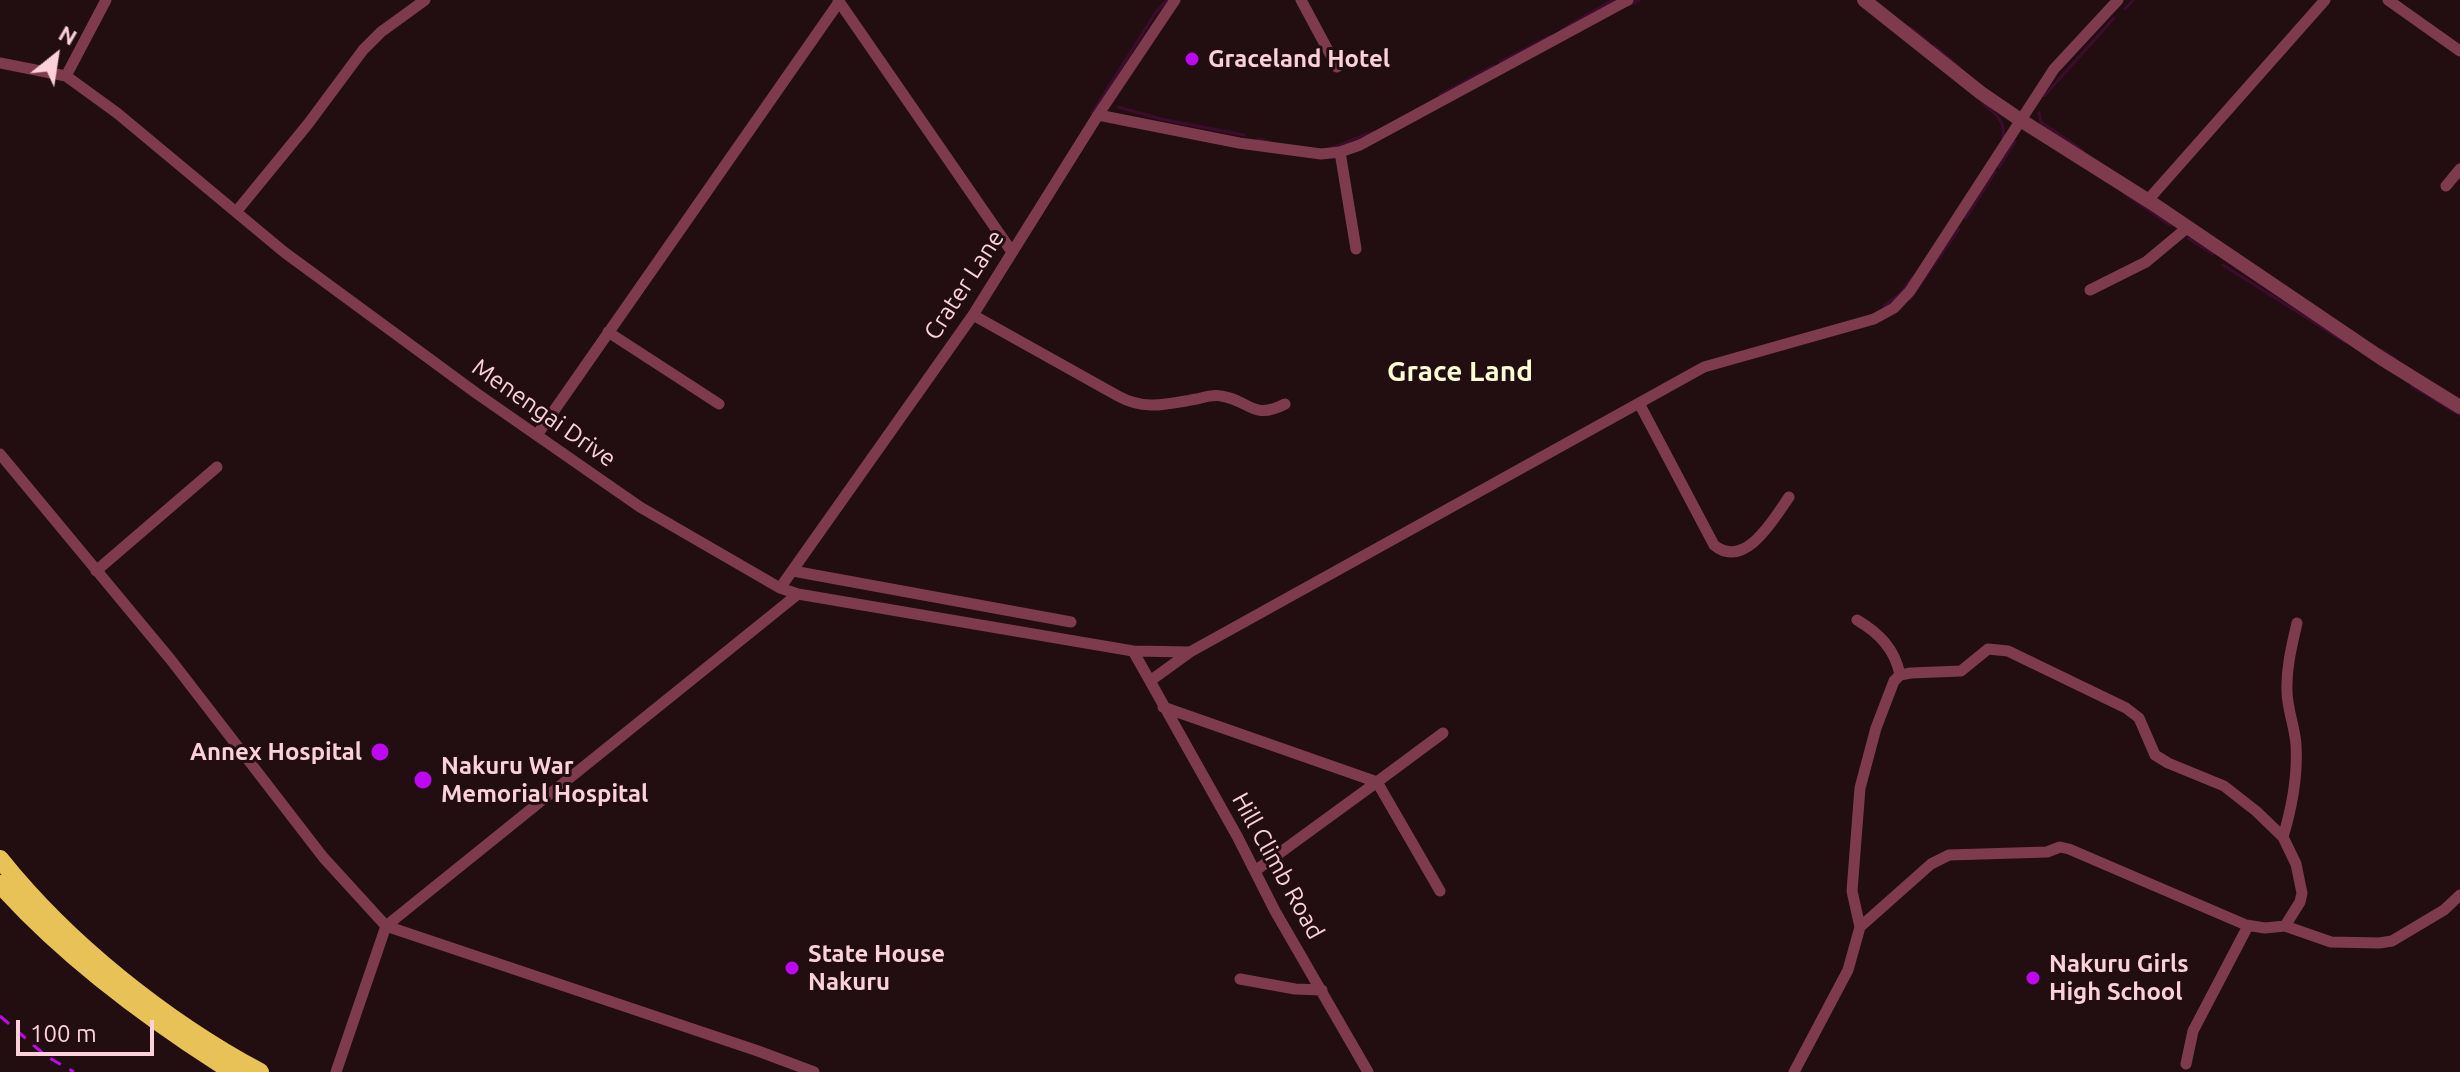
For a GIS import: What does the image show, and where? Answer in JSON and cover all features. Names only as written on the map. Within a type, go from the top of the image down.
[{"type":"highway","points":[[0,859],[55,922],[93,955],[212,1044],[260,1072]]},
{"type":"highway","points":[[0,884],[39,924],[101,979],[147,1015],[233,1072]]},
{"type":"street","points":[[66,76],[106,0]]},
{"type":"street","points":[[236,212],[363,50],[381,32],[425,0]]},
{"type":"street","name":"Crater Lane","points":[[780,588],[973,315],[1098,115],[1175,0]]},
{"type":"street","points":[[1301,0],[1337,67]]},
{"type":"street","points":[[1098,115],[1239,143],[1321,154],[1340,152],[1360,145],[1628,0]]},
{"type":"street","points":[[1864,0],[1981,93],[2022,121],[2148,200],[2381,358],[2460,407]]},
{"type":"street","points":[[1150,681],[1190,652],[1704,367],[1874,319],[1894,308],[1910,291],[2054,69],[2118,0]]},
{"type":"street","points":[[2148,200],[2325,0]]},
{"type":"street","points":[[2388,0],[2460,51]]},
{"type":"street","points":[[537,435],[838,1],[1012,252]]},
{"type":"street","name":"Menengai Drive","points":[[0,63],[66,76],[117,113],[284,252],[537,435],[640,507],[780,588],[798,594],[1133,651],[1190,652]]},
{"type":"street","points":[[1340,152],[1356,249]]},
{"type":"street","points":[[2446,186],[2460,169]]},
{"type":"street","points":[[2090,290],[2146,262],[2188,227]]},
{"type":"street","points":[[973,315],[1118,396],[1142,406],[1156,407],[1217,395],[1265,413],[1285,404]]},
{"type":"street","points":[[608,332],[719,404]]},
{"type":"street","points":[[1640,405],[1714,545],[1720,550],[1734,551],[1754,543],[1789,497]]},
{"type":"street","points":[[0,454],[171,660],[323,857],[386,926],[814,1072]]},
{"type":"street","points":[[96,571],[217,467]]},
{"type":"street","points":[[793,571],[1071,622]]},
{"type":"street","points":[[336,1072],[386,926],[798,594]]},
{"type":"street","points":[[1857,620],[1881,637],[1898,663],[1900,675]]},
{"type":"street","points":[[2283,837],[2293,804],[2296,763],[2294,727],[2287,691],[2290,653],[2297,623]]},
{"type":"street","points":[[1794,1072],[1848,970],[1860,927],[1852,891],[1860,788],[1876,728],[1894,681],[1900,675],[1961,671],[1988,649],[2008,651],[2126,708],[2139,718],[2155,755],[2224,786],[2266,819],[2283,837],[2296,864],[2302,893],[2285,926]]},
{"type":"street","name":"Hill Climb Road","points":[[1133,651],[1368,1072]]},
{"type":"street","points":[[1163,707],[1377,782],[1440,891]]},
{"type":"street","points":[[1255,871],[1443,733]]},
{"type":"street","points":[[1860,927],[1941,857],[2047,852],[2060,847],[2248,926],[2285,926],[2331,942],[2392,941],[2444,910],[2460,895]]},
{"type":"street","points":[[2186,1064],[2193,1031],[2248,926]]},
{"type":"street","points":[[1240,979],[1295,989],[1322,990]]},
{"type":"waterway","points":[[1092,113],[1156,12],[1167,0]]},
{"type":"waterway","points":[[1561,30],[1613,0]]},
{"type":"waterway","points":[[1629,5],[1639,0]]},
{"type":"waterway","points":[[2125,9],[2133,0]]},
{"type":"waterway","points":[[2044,96],[2114,18]]},
{"type":"waterway","points":[[1911,28],[1928,42]]},
{"type":"waterway","points":[[1500,62],[1550,36]]},
{"type":"waterway","points":[[1934,46],[1960,68]]},
{"type":"waterway","points":[[1440,95],[1493,66]]},
{"type":"waterway","points":[[1982,102],[2001,122],[2003,138]]},
{"type":"waterway","points":[[1118,107],[1244,135]]},
{"type":"waterway","points":[[2039,113],[2041,122],[2083,151]]},
{"type":"waterway","points":[[1332,148],[1373,132]]},
{"type":"waterway","points":[[1258,139],[1269,142]]},
{"type":"waterway","points":[[1999,167],[2015,141]]},
{"type":"waterway","points":[[1966,218],[1995,172]]},
{"type":"waterway","points":[[2124,193],[2170,225]]},
{"type":"waterway","points":[[1910,299],[1959,229]]},
{"type":"waterway","points":[[2188,238],[2213,254]]},
{"type":"waterway","points":[[2223,265],[2345,342]]},
{"type":"waterway","points":[[1884,306],[1900,294],[1912,278]]},
{"type":"waterway","points":[[2382,350],[2395,359]]},
{"type":"waterway","points":[[2412,386],[2460,415]]},
{"type":"railway","points":[[0,1016],[46,1056],[74,1072]]},
{"type":"place","name":"Graceland Hotel","points":[[1192,59]]},
{"type":"place","name":"Annex Hospital","points":[[380,752]]},
{"type":"place","name":"Nakuru War Memorial Hospital","points":[[423,780]]},
{"type":"place","name":"State House Nakuru","points":[[792,968]]},
{"type":"place","name":"Nakuru Girls High School","points":[[2033,978]]},
{"type":"district","name":"Grace Land","points":[[1460,372]]}]
